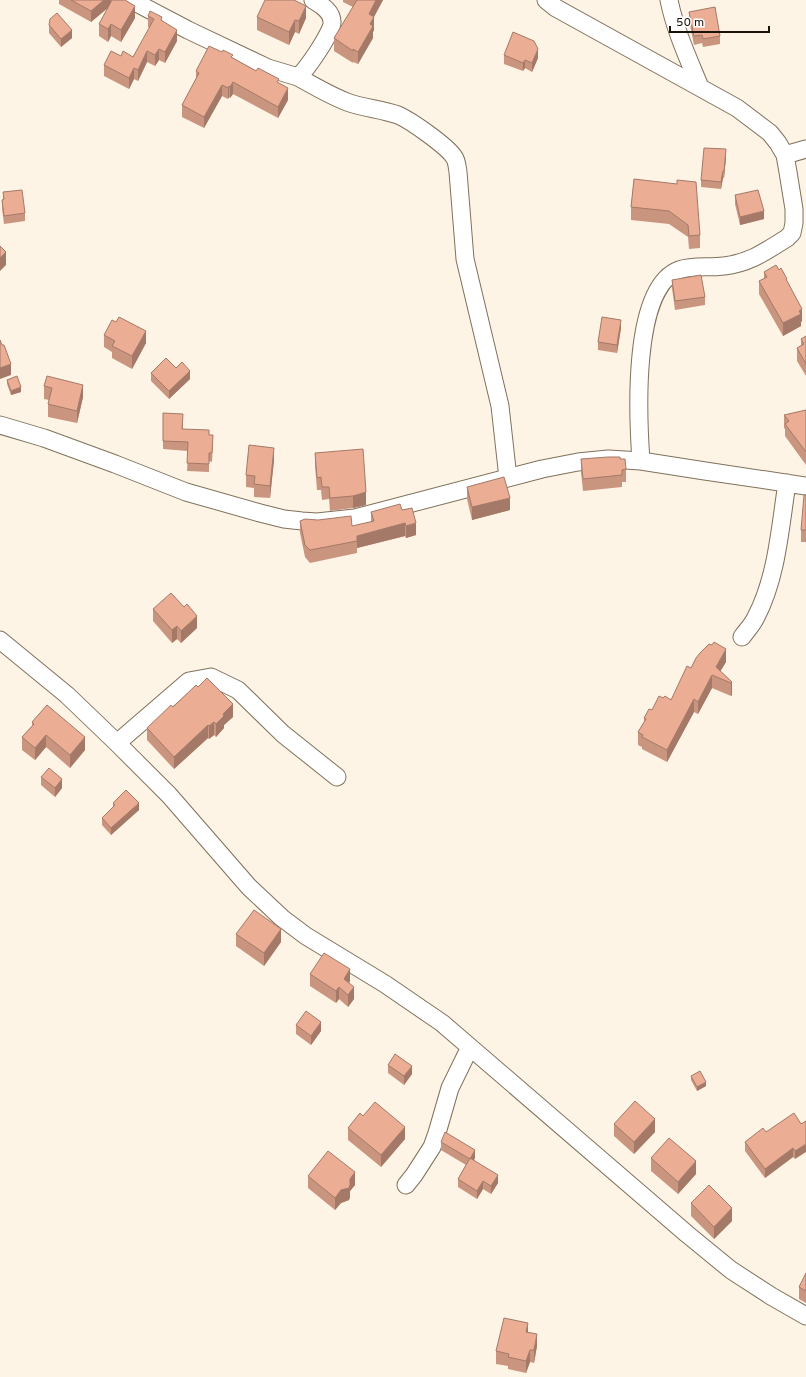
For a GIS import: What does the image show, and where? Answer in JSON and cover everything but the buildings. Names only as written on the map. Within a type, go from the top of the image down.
[{"type":"street","points":[[131,0],[188,30],[268,68],[298,77],[346,102],[408,119],[454,156],[458,172],[465,259],[500,406],[508,478]]},
{"type":"street","points":[[298,77],[331,30],[333,23],[328,11],[313,0]]},
{"type":"street","points":[[546,0],[556,8],[700,86],[737,108],[770,133],[778,143],[784,155],[788,172],[794,223],[792,233],[787,238],[751,260],[723,266],[678,270],[668,276],[658,288],[649,311],[642,346],[639,377],[638,423],[641,461]]},
{"type":"street","points":[[669,0],[679,38],[700,86]]},
{"type":"street","points":[[784,155],[806,149]]},
{"type":"street","points":[[0,424],[108,461],[186,492],[260,513],[302,521],[317,522],[355,518],[508,478],[578,462],[608,459],[641,461],[806,486]]},
{"type":"street","points":[[742,637],[756,618],[766,595],[777,551],[787,483]]},
{"type":"street","points":[[0,640],[67,696],[117,743],[169,795],[249,887],[282,918],[306,936],[398,992],[442,1023],[687,1234],[731,1270],[771,1296],[806,1316]]},
{"type":"street","points":[[117,743],[189,680],[211,677],[238,690],[283,734],[337,777]]},
{"type":"street","points":[[406,1185],[432,1147],[450,1088],[470,1046]]}]
